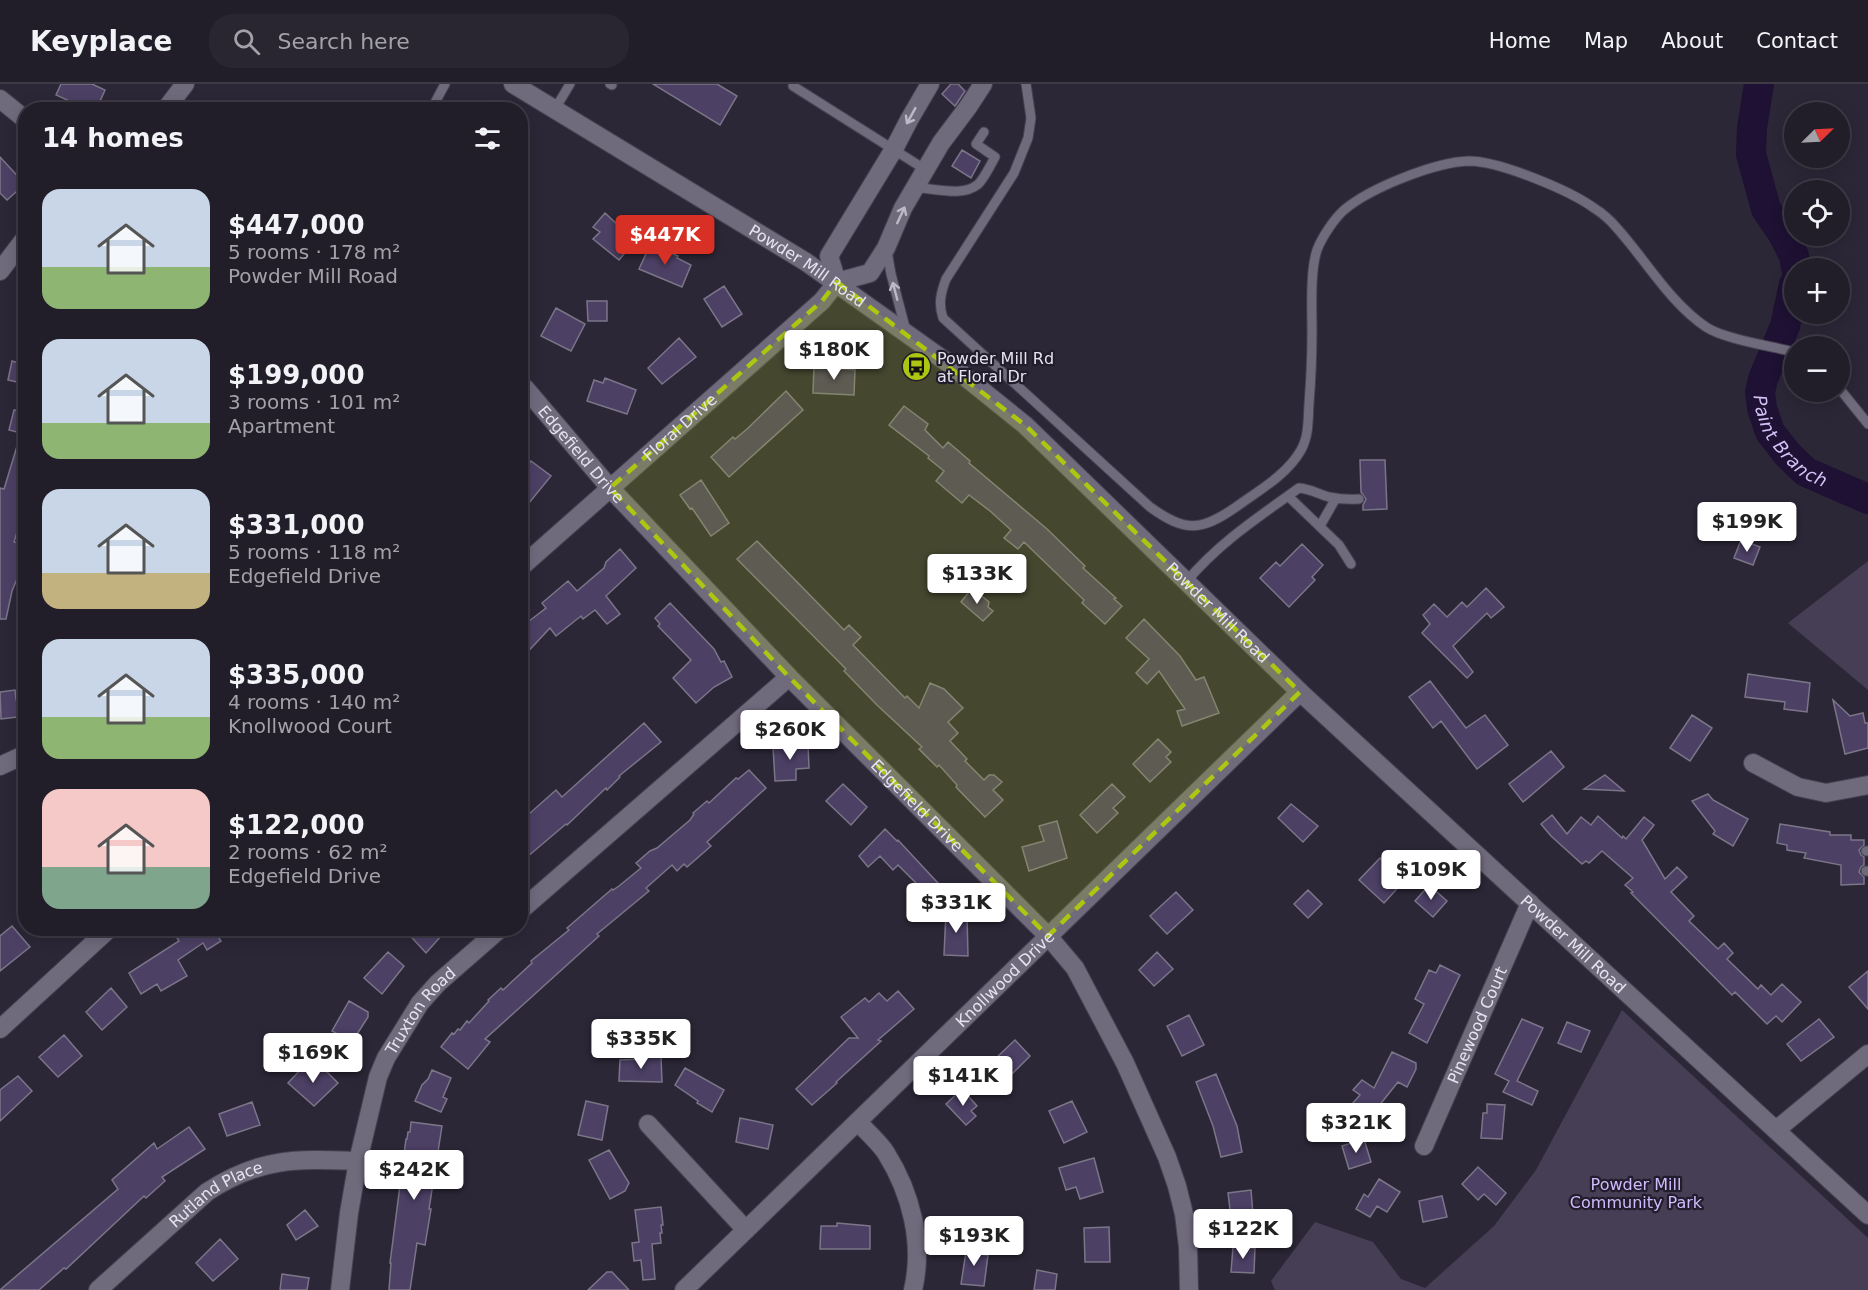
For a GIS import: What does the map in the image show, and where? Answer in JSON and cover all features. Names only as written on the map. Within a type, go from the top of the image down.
[{"type":"street","points":[[171,102],[185,84]]},
{"type":"street","name":"Powder Mill Road","points":[[513,84],[837,282],[948,363],[1025,425],[1138,532],[1186,582],[1300,692],[1868,1215]]},
{"type":"street","points":[[930,84],[894,149],[829,256],[837,282],[870,273],[886,248],[903,208],[941,143],[983,84]]},
{"type":"street","points":[[0,99],[18,114]]},
{"type":"street","points":[[0,271],[18,247]]},
{"type":"street","name":"Floral Drive","points":[[528,561],[822,301],[837,282]]},
{"type":"street","name":"Edgefield Drive","points":[[528,392],[610,488],[789,677],[1048,936],[1075,968],[1125,1063],[1178,1186],[1188,1247],[1189,1290]]},
{"type":"street","points":[[528,904],[789,677]]},
{"type":"street","name":"Knollwood Drive","points":[[684,1290],[1300,692]]},
{"type":"street","points":[[0,766],[18,758]]},
{"type":"street","points":[[1753,763],[1798,787],[1826,793],[1868,785]]},
{"type":"street","name":"Pinewood Court","points":[[1424,1146],[1530,903]]},
{"type":"street","points":[[0,1029],[101,936]]},
{"type":"street","name":"Truxton Road","points":[[340,1290],[358,1161],[378,1077],[386,1058],[411,1016],[438,983],[492,936]]},
{"type":"street","points":[[1776,1130],[1868,1054]]},
{"type":"street","points":[[858,1122],[885,1151],[907,1192],[918,1254],[913,1290]]},
{"type":"street","points":[[648,1124],[746,1230]]},
{"type":"street","name":"Rutland Place","points":[[98,1290],[207,1192],[237,1174],[277,1162],[358,1161]]},
{"type":"lane","points":[[435,102],[445,84]]},
{"type":"lane","points":[[555,109],[570,84]]},
{"type":"lane","points":[[1026,84],[1031,118],[1028,138],[1014,173],[946,279],[941,291],[940,309],[943,318],[1150,507],[1179,525],[1189,526],[1220,519],[1271,482],[1296,459],[1303,447],[1307,432],[1312,356],[1313,283],[1317,250],[1344,211],[1369,193],[1411,175],[1469,161],[1523,174],[1546,183],[1595,208],[1616,227],[1665,287],[1706,327],[1720,334],[1784,350]]},
{"type":"lane","points":[[793,86],[926,170]]},
{"type":"lane","points":[[916,188],[932,188],[952,193],[977,185],[995,157],[976,144],[984,132]]},
{"type":"lane","points":[[886,248],[907,333]]},
{"type":"lane","points":[[1850,402],[1868,424]]},
{"type":"lane","points":[[1186,582],[1206,558],[1225,542],[1299,488],[1312,489],[1325,496],[1345,500],[1359,499]]},
{"type":"lane","points":[[1288,496],[1339,545],[1351,564]]},
{"type":"lane","points":[[1320,526],[1336,498]]},
{"type":"highlighted area","points":[[837,282],[1025,425],[1300,692],[1048,936],[789,677],[610,488],[822,301]]},
{"type":"green space","points":[[1868,561],[1868,690],[1788,623]]},
{"type":"green space","name":"Powder Mill Community Park","points":[[1622,1010],[1868,1238],[1868,1290],[1275,1290],[1271,1281],[1315,1222],[1373,1242],[1401,1279],[1425,1288],[1494,1226],[1536,1170]]},
{"type":"building","points":[[61,84],[92,84],[105,90],[100,102],[71,102],[56,95]]},
{"type":"building","points":[[653,84],[717,84],[737,96],[720,125]]},
{"type":"building","points":[[951,84],[958,84],[965,91],[955,106],[942,94]]},
{"type":"building","points":[[962,150],[980,161],[971,178],[952,166]]},
{"type":"building","points":[[0,157],[18,176],[18,190],[7,200],[0,193]]},
{"type":"building","points":[[605,213],[635,241],[619,260],[593,239],[600,232],[593,227]]},
{"type":"building","points":[[650,245],[678,256],[677,258],[691,265],[682,287],[639,269]]},
{"type":"building","points":[[724,286],[742,314],[722,327],[704,299]]},
{"type":"building","points":[[587,301],[607,301],[607,321],[588,321]]},
{"type":"building","points":[[556,308],[585,324],[571,351],[541,336]]},
{"type":"building","points":[[679,338],[696,357],[662,384],[648,368]]},
{"type":"building","points":[[12,361],[18,363],[18,382],[8,380]]},
{"type":"building","points":[[814,366],[855,370],[854,395],[813,393]]},
{"type":"building","points":[[605,378],[636,390],[627,414],[587,401],[594,380],[603,383]]},
{"type":"building","points":[[786,391],[803,410],[729,477],[711,457],[733,437],[735,439],[747,429]]},
{"type":"building","points":[[904,406],[928,424],[925,430],[943,448],[948,442],[970,461],[969,463],[1047,529],[1085,566],[1083,568],[1116,598],[1114,599],[1122,606],[1105,624],[1082,603],[1084,600],[1024,542],[1018,549],[1004,538],[1011,530],[990,511],[969,495],[962,503],[936,481],[944,471],[928,458],[929,456],[889,425]]},
{"type":"building","points":[[14,410],[18,411],[18,432],[9,430]]},
{"type":"building","points":[[18,443],[18,529],[14,542],[18,543],[18,579],[12,591],[6,619],[0,619],[0,488],[4,489]]},
{"type":"building","points":[[1360,460],[1385,460],[1387,509],[1363,510],[1366,499],[1361,492]]},
{"type":"building","points":[[531,461],[551,476],[528,504],[528,465]]},
{"type":"building","points":[[701,480],[729,523],[711,536],[680,495]]},
{"type":"building","points":[[1741,540],[1760,547],[1753,565],[1734,558]]},
{"type":"building","points":[[757,541],[844,630],[849,625],[861,637],[853,645],[905,698],[907,696],[919,708],[930,683],[944,689],[963,708],[948,722],[958,733],[950,741],[967,759],[965,761],[984,780],[989,775],[994,775],[1002,782],[993,790],[1003,800],[985,817],[956,787],[957,785],[939,765],[937,767],[919,749],[922,747],[877,705],[844,671],[846,669],[737,559]]},
{"type":"building","points":[[1302,544],[1323,565],[1312,577],[1315,580],[1289,607],[1260,578],[1276,562],[1280,566]]},
{"type":"building","points":[[620,549],[636,568],[606,596],[620,614],[607,624],[595,610],[583,619],[581,616],[556,636],[550,628],[528,651],[528,622],[546,608],[542,603],[568,581],[577,591],[604,568],[606,562]]},
{"type":"building","points":[[972,588],[989,602],[988,607],[993,611],[983,621],[961,602]]},
{"type":"building","points":[[1486,588],[1504,607],[1491,618],[1487,613],[1453,646],[1473,672],[1467,678],[1422,633],[1430,624],[1423,615],[1434,604],[1447,617],[1462,602],[1467,607]]},
{"type":"building","points":[[670,603],[714,649],[721,662],[724,661],[732,677],[714,687],[696,703],[673,678],[691,660],[658,626],[660,624],[655,618]]},
{"type":"building","points":[[1144,619],[1180,656],[1196,680],[1204,677],[1219,713],[1182,726],[1177,711],[1185,709],[1159,671],[1147,684],[1136,673],[1149,659],[1126,638]]},
{"type":"building","points":[[1748,674],[1810,683],[1807,712],[1784,709],[1785,702],[1745,697]]},
{"type":"building","points":[[1430,681],[1466,728],[1485,715],[1508,745],[1477,769],[1441,721],[1433,728],[1409,697]]},
{"type":"building","points":[[15,690],[16,700],[18,700],[18,717],[1,719],[0,692]]},
{"type":"building","points":[[1833,700],[1850,716],[1863,713],[1865,723],[1868,723],[1868,748],[1845,754]]},
{"type":"building","points":[[1692,715],[1712,728],[1690,761],[1670,748]]},
{"type":"building","points":[[644,723],[661,742],[528,856],[528,815],[556,790],[562,797]]},
{"type":"building","points":[[1158,739],[1171,752],[1166,757],[1171,762],[1150,782],[1133,764]]},
{"type":"building","points":[[789,744],[808,744],[809,768],[796,769],[796,780],[775,781],[773,747],[790,747]]},
{"type":"building","points":[[1551,751],[1564,767],[1523,802],[1509,784]]},
{"type":"building","points":[[749,770],[766,788],[707,842],[711,846],[687,867],[684,864],[677,871],[672,865],[646,888],[649,891],[597,934],[599,936],[485,1039],[490,1042],[468,1069],[441,1047],[452,1033],[460,1030],[467,1021],[469,1023],[501,988],[503,990],[532,963],[531,961],[569,930],[567,928],[612,889],[641,868],[636,863],[690,820],[693,813],[707,801],[709,803],[736,778],[738,779]]},
{"type":"building","points":[[1605,775],[1624,791],[1584,789]]},
{"type":"building","points":[[843,784],[867,807],[851,825],[826,801]]},
{"type":"building","points":[[1112,784],[1125,797],[1113,808],[1118,813],[1097,833],[1080,815]]},
{"type":"building","points":[[1708,794],[1713,800],[1748,819],[1733,846],[1713,834],[1715,831],[1692,801]]},
{"type":"building","points":[[1291,804],[1318,826],[1303,842],[1278,818]]},
{"type":"building","points":[[1552,815],[1567,834],[1581,817],[1591,825],[1598,816],[1626,839],[1644,817],[1654,825],[1642,840],[1665,879],[1677,867],[1687,877],[1671,892],[1694,916],[1689,921],[1718,949],[1724,943],[1733,953],[1727,959],[1758,989],[1761,985],[1771,995],[1782,984],[1801,1002],[1782,1022],[1776,1016],[1767,1024],[1735,992],[1732,995],[1631,893],[1633,892],[1625,885],[1633,878],[1602,851],[1589,863],[1586,861],[1582,864],[1551,836],[1541,824]]},
{"type":"building","points":[[1057,821],[1067,858],[1029,871],[1022,847],[1044,841],[1039,826]]},
{"type":"building","points":[[1780,824],[1830,832],[1830,835],[1851,835],[1851,840],[1864,840],[1864,845],[1859,850],[1864,857],[1864,865],[1859,872],[1864,877],[1864,884],[1841,885],[1841,865],[1804,858],[1806,853],[1787,850],[1787,845],[1777,843]]},
{"type":"building","points":[[885,829],[950,896],[932,914],[909,890],[916,883],[898,865],[893,870],[880,856],[868,867],[859,856]]},
{"type":"building","points":[[1380,858],[1405,880],[1384,903],[1359,880]]},
{"type":"building","points":[[1429,885],[1447,901],[1433,917],[1415,901]]},
{"type":"building","points":[[1308,890],[1322,904],[1308,918],[1294,904]]},
{"type":"building","points":[[1176,892],[1193,910],[1167,934],[1150,916]]},
{"type":"building","points":[[946,912],[967,913],[968,956],[944,955]]},
{"type":"building","points":[[12,926],[18,936],[30,947],[0,971],[0,936]]},
{"type":"building","points":[[176,936],[217,936],[221,941],[207,950],[203,943],[178,960],[187,976],[161,991],[157,984],[141,994],[129,973],[179,941]]},
{"type":"building","points":[[410,936],[441,936],[426,953]]},
{"type":"building","points":[[388,952],[404,966],[382,994],[364,978]]},
{"type":"building","points":[[1157,952],[1173,969],[1154,986],[1139,970]]},
{"type":"building","points":[[1440,965],[1460,975],[1427,1043],[1409,1033],[1424,1004],[1415,999],[1429,970],[1436,973]]},
{"type":"building","points":[[1868,971],[1868,1009],[1849,987]]},
{"type":"building","points":[[111,988],[127,1007],[102,1030],[86,1012]]},
{"type":"building","points":[[898,991],[914,1009],[878,1040],[881,1041],[812,1105],[796,1089],[849,1038],[858,1038],[841,1017],[865,998],[869,1002],[879,993],[887,1001]]},
{"type":"building","points":[[349,1001],[368,1012],[368,1017],[352,1042],[332,1031]]},
{"type":"building","points":[[1189,1015],[1204,1045],[1182,1056],[1167,1026]]},
{"type":"building","points":[[1522,1019],[1543,1028],[1517,1081],[1538,1091],[1532,1105],[1503,1092],[1509,1081],[1495,1074]]},
{"type":"building","points":[[1819,1019],[1834,1037],[1801,1061],[1787,1044]]},
{"type":"building","points":[[1567,1022],[1590,1031],[1581,1052],[1558,1043]]},
{"type":"building","points":[[64,1035],[82,1056],[58,1077],[39,1057]]},
{"type":"building","points":[[1015,1040],[1030,1056],[1010,1076],[995,1059]]},
{"type":"building","points":[[1392,1052],[1416,1063],[1416,1069],[1407,1087],[1398,1082],[1370,1117],[1353,1103],[1360,1095],[1353,1090],[1362,1080],[1374,1088]]},
{"type":"building","points":[[642,1057],[661,1057],[662,1082],[619,1081],[620,1060],[642,1059]]},
{"type":"building","points":[[305,1065],[314,1073],[321,1066],[338,1083],[314,1106],[288,1083]]},
{"type":"building","points":[[685,1068],[724,1090],[712,1112],[675,1085]]},
{"type":"building","points":[[432,1070],[451,1078],[443,1097],[447,1099],[441,1112],[415,1101]]},
{"type":"building","points":[[1216,1074],[1237,1126],[1242,1152],[1221,1157],[1213,1126],[1196,1082]]},
{"type":"building","points":[[18,1076],[32,1091],[0,1121],[0,1090]]},
{"type":"building","points":[[962,1089],[977,1106],[971,1111],[976,1116],[966,1125],[946,1104]]},
{"type":"building","points":[[586,1101],[608,1106],[602,1140],[578,1135]]},
{"type":"building","points":[[1072,1101],[1087,1132],[1064,1143],[1049,1111]]},
{"type":"building","points":[[252,1102],[260,1125],[227,1136],[219,1114]]},
{"type":"building","points":[[1487,1104],[1505,1105],[1502,1139],[1481,1138],[1483,1113],[1487,1113]]},
{"type":"building","points":[[740,1118],[773,1125],[768,1149],[736,1142]]},
{"type":"building","points":[[411,1122],[442,1126],[425,1245],[417,1243],[410,1290],[389,1290],[390,1263],[406,1139],[410,1132]]},
{"type":"building","points":[[189,1127],[205,1149],[162,1177],[165,1181],[146,1198],[144,1196],[66,1269],[64,1268],[39,1290],[0,1290],[118,1189],[112,1180],[154,1143],[157,1149]]},
{"type":"building","points":[[1364,1139],[1371,1162],[1349,1169],[1342,1146]]},
{"type":"building","points":[[609,1150],[629,1183],[625,1191],[610,1199],[589,1160]]},
{"type":"building","points":[[1094,1158],[1103,1192],[1080,1199],[1076,1187],[1066,1190],[1059,1168]]},
{"type":"building","points":[[1478,1167],[1506,1193],[1496,1205],[1484,1194],[1478,1200],[1462,1184]]},
{"type":"building","points":[[1379,1179],[1400,1192],[1387,1212],[1377,1206],[1370,1217],[1356,1209],[1364,1194],[1368,1197]]},
{"type":"building","points":[[1251,1190],[1253,1215],[1231,1218],[1228,1193]]},
{"type":"building","points":[[1442,1196],[1447,1217],[1423,1222],[1419,1201]]},
{"type":"building","points":[[661,1207],[663,1225],[661,1225],[662,1233],[660,1233],[661,1243],[652,1244],[655,1279],[643,1280],[641,1260],[634,1261],[632,1243],[639,1242],[635,1210]]},
{"type":"building","points":[[305,1210],[318,1226],[296,1240],[287,1225]]},
{"type":"building","points":[[837,1223],[870,1226],[870,1249],[820,1249],[821,1226],[837,1226]]},
{"type":"building","points":[[1109,1227],[1110,1262],[1085,1262],[1084,1228]]},
{"type":"building","points":[[220,1239],[238,1259],[213,1281],[196,1263]]},
{"type":"building","points":[[967,1245],[979,1247],[979,1254],[988,1255],[984,1286],[961,1284]]},
{"type":"building","points":[[1233,1247],[1255,1248],[1254,1273],[1231,1272]]},
{"type":"building","points":[[1037,1270],[1057,1274],[1055,1290],[1034,1290]]},
{"type":"building","points":[[607,1272],[612,1272],[629,1290],[588,1290]]},
{"type":"building","points":[[282,1274],[309,1278],[307,1290],[280,1290]]},
{"type":"waterway","name":"Paint Branch","points":[[1759,84],[1752,128],[1751,154],[1766,209],[1783,234],[1794,258]]},
{"type":"waterway","name":"Paint Branch","points":[[1785,324],[1760,392],[1762,408],[1770,432],[1788,455],[1806,472],[1868,499]]},
{"type":"place","name":"Powder Mill Rd at Floral Dr","points":[[916,367]]}]
